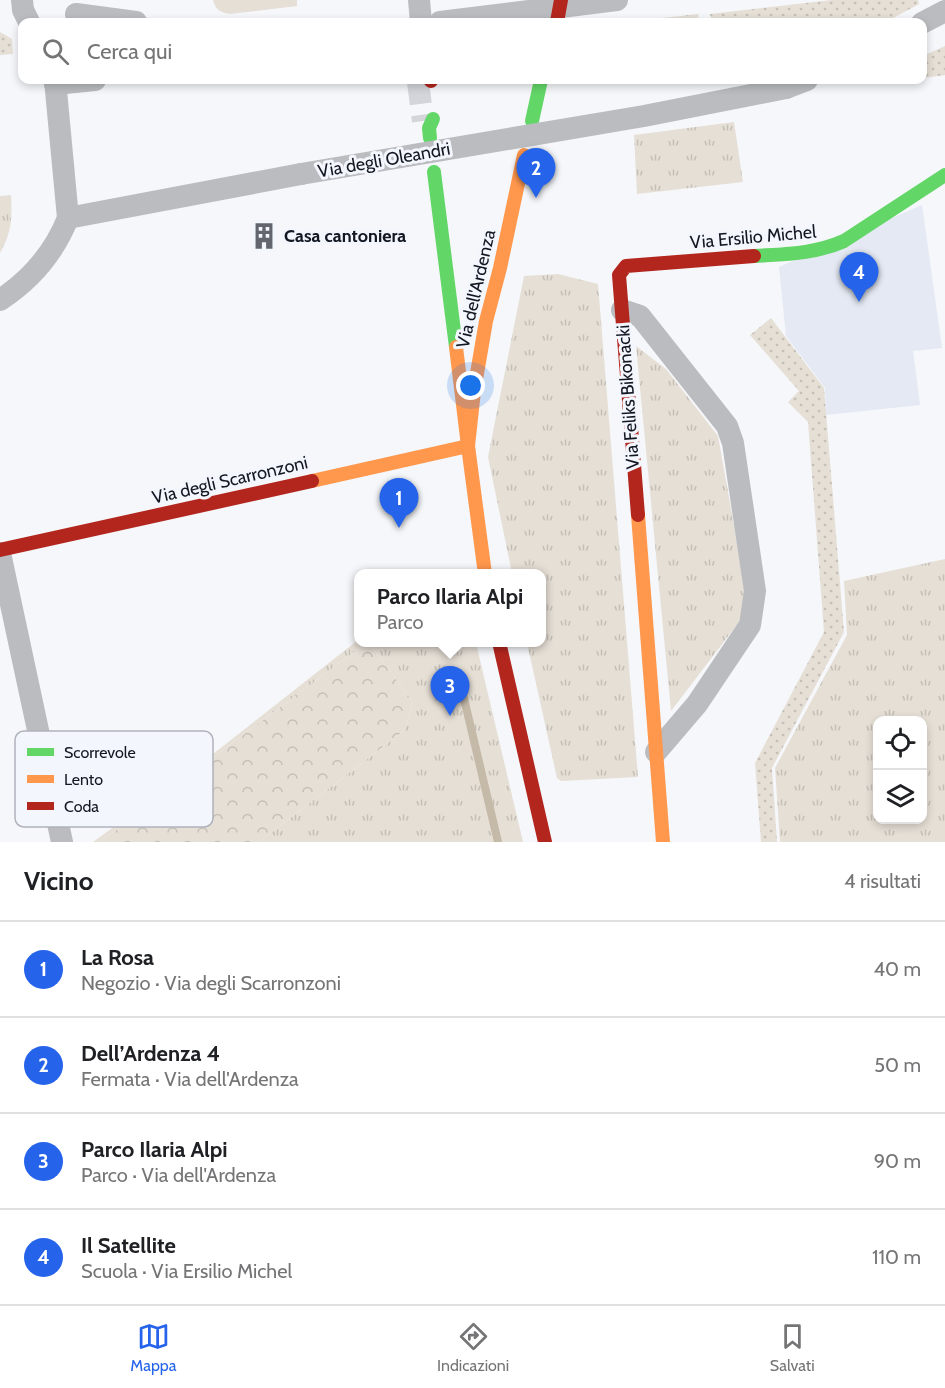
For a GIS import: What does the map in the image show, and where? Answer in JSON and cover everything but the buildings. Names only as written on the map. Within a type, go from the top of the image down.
[{"type":"street","points":[[22,0],[27,18]]},
{"type":"street","points":[[420,0],[421,18]]},
{"type":"street","points":[[480,18],[560,10],[617,0]]},
{"type":"street","points":[[927,20],[945,11]]},
{"type":"street","points":[[75,12],[112,18]]},
{"type":"street","points":[[0,300],[21,285],[44,262],[60,237],[68,218],[55,84]]},
{"type":"street","points":[[531,121],[540,84]]},
{"type":"street","name":"Via degli Oleandri","points":[[68,218],[301,174],[644,116],[796,84]]},
{"type":"street","name":"Via dell'Ardenza","points":[[484,569],[468,446],[474,391],[486,321],[500,268],[524,155]]},
{"type":"street","points":[[434,171],[468,446]]},
{"type":"street","name":"Via Ersilio Michel","points":[[621,310],[619,275],[626,266],[783,254],[828,248],[844,241],[945,175]]},
{"type":"street","name":"Via Feliks Bikonacki","points":[[656,752],[697,704],[750,625],[755,591],[733,443],[727,426],[640,316],[621,310],[663,842]]},
{"type":"street","name":"Via degli Scarronzoni","points":[[0,551],[468,446]]},
{"type":"street","points":[[0,551],[38,731]]},
{"type":"street","points":[[500,647],[545,842]]},
{"type":"street","points":[[59,827],[62,842]]},
{"type":"shaded area","points":[[922,205],[942,348],[913,351],[920,405],[826,415],[825,388],[786,336],[779,267]]},
{"type":"green space","points":[[213,0],[297,0],[297,6],[230,14],[219,10]]},
{"type":"green space","points":[[832,0],[918,0],[919,4],[893,18],[711,18],[710,14]]},
{"type":"green space","points":[[698,14],[698,18],[663,18]]},
{"type":"green space","points":[[0,32],[12,39],[13,54],[0,55]]},
{"type":"green space","points":[[945,46],[945,75],[927,77],[927,54]]},
{"type":"green space","points":[[734,122],[743,182],[637,194],[634,135]]},
{"type":"green space","points":[[11,195],[10,225],[0,253],[0,196]]},
{"type":"green space","points":[[558,274],[598,284],[638,777],[561,781],[557,778],[528,647],[546,647],[546,569],[511,569],[488,457],[524,276]]},
{"type":"green space","points":[[771,318],[824,388],[844,632],[772,768],[777,842],[761,842],[755,763],[824,632],[808,422],[788,402],[799,391],[750,335]]},
{"type":"green space","points":[[636,346],[666,369],[718,436],[749,609],[671,711]]},
{"type":"green space","points":[[945,559],[945,842],[780,842],[775,768],[847,635],[844,581]]},
{"type":"green space","points":[[354,643],[354,647],[361,647],[213,757],[213,754]]},
{"type":"green space","points":[[361,647],[372,647],[413,702],[405,730],[259,842],[100,842],[120,827],[213,827],[213,757]]},
{"type":"green space","points":[[372,647],[477,647],[523,842],[259,842],[405,730],[413,702]]},
{"type":"green space","points":[[114,827],[120,827],[100,842],[93,842]]},
{"type":"waterway","points":[[461,686],[498,842]]},
{"type":"tunnel","points":[[418,84],[423,121]]},
{"type":"traffic: fast","points":[[532,121],[540,84]]},
{"type":"traffic: fast","points":[[430,138],[429,128],[433,119]]},
{"type":"traffic: fast","points":[[434,172],[456,347]]},
{"type":"traffic: fast","points":[[754,256],[811,251],[844,241],[945,175]]},
{"type":"traffic: slow","points":[[484,569],[468,446],[474,391],[486,321],[500,268],[524,155]]},
{"type":"traffic: slow","points":[[312,481],[468,446],[456,347]]},
{"type":"traffic: slow","points":[[638,515],[663,842]]},
{"type":"traffic: jam","points":[[558,18],[561,0]]},
{"type":"traffic: jam","points":[[638,515],[619,275],[626,266],[754,256]]},
{"type":"traffic: jam","points":[[0,550],[312,481]]},
{"type":"traffic: jam","points":[[500,647],[545,842]]},
{"type":"place","name":"Dell’Ardenza 4","points":[[536,198]]},
{"type":"place","name":"Casa cantoniera","points":[[264,236]]},
{"type":"place","name":"Il Satellite","points":[[859,302]]},
{"type":"place","name":"La Rosa","points":[[399,528]]},
{"type":"place","name":"Parco Ilaria Alpi","points":[[450,716]]}]
